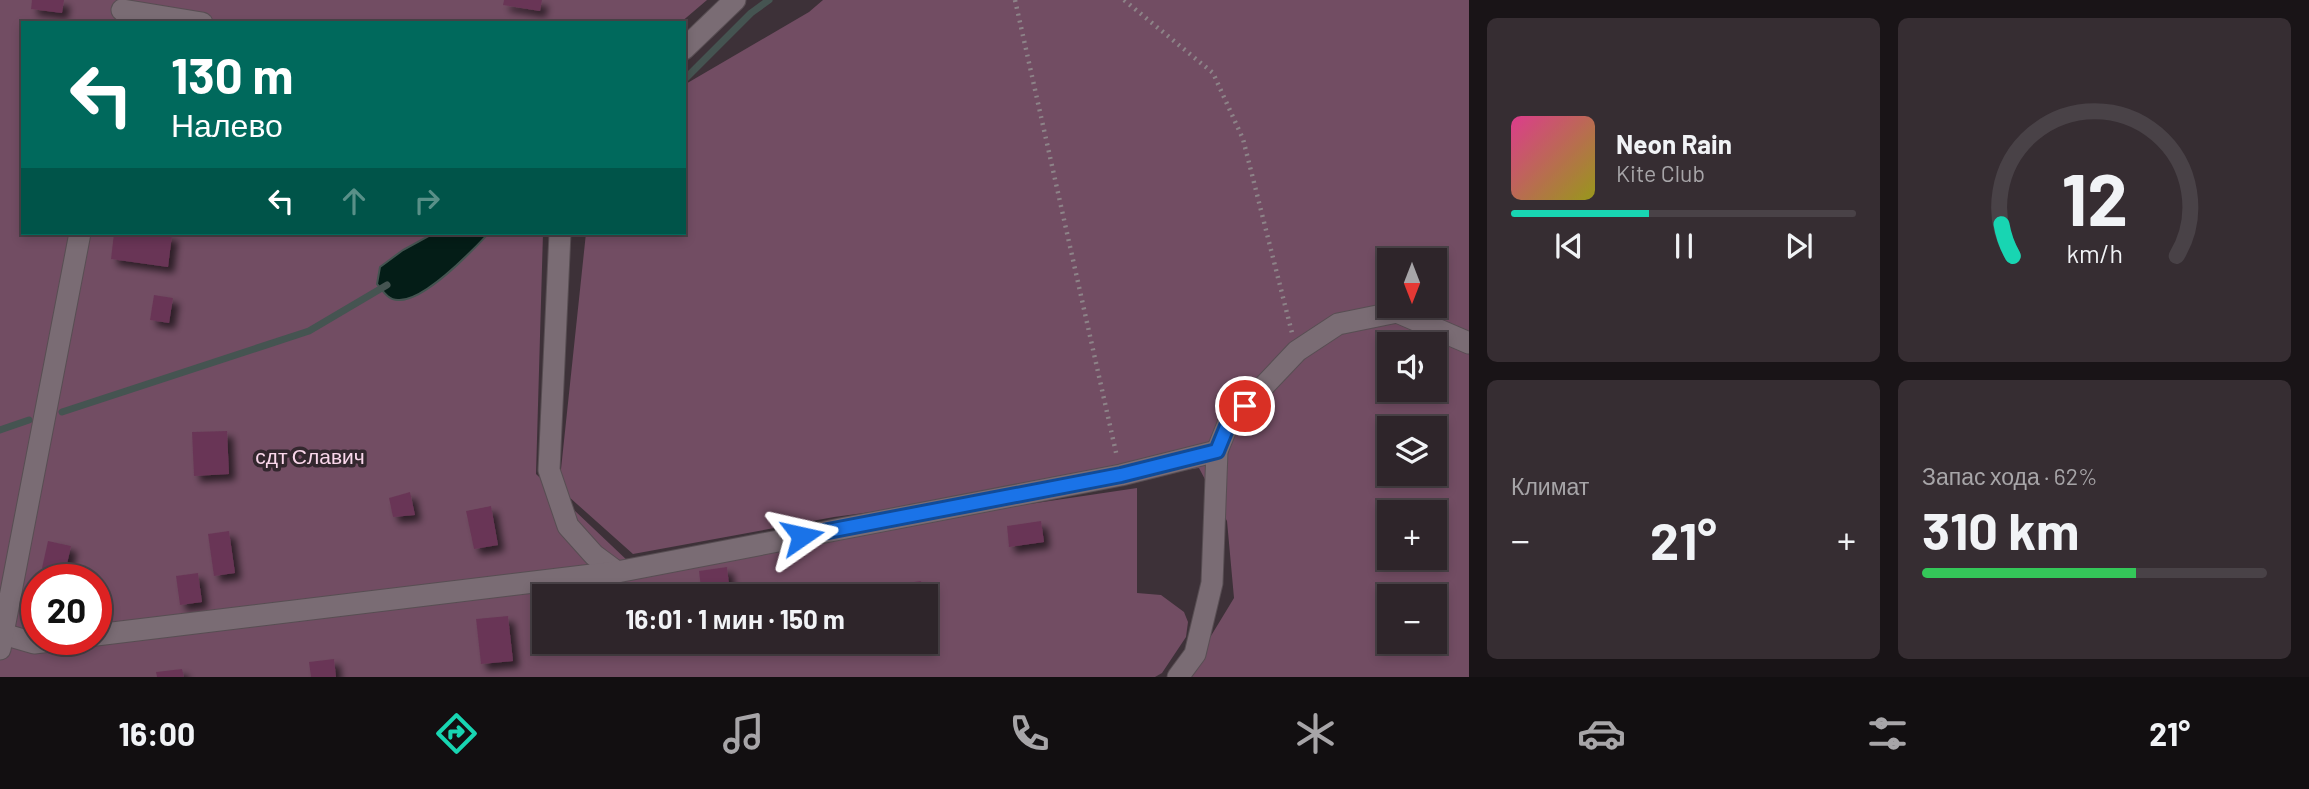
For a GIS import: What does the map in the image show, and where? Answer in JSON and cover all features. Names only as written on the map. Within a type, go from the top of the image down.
[{"type":"lane","points":[[686,47],[734,0]]},
{"type":"lane","points":[[122,11],[189,21]]},
{"type":"lane","points":[[21,642],[1,641],[80,235]]},
{"type":"lane","points":[[560,235],[549,470],[568,526],[594,555],[617,572]]},
{"type":"lane","points":[[1178,677],[1195,654],[1212,583],[1217,451],[1228,424],[1297,351],[1338,324],[1396,312],[1469,343]]},
{"type":"lane","points":[[112,633],[617,572],[1121,475],[1217,451]]},
{"type":"path","points":[[1015,0],[1121,475]]},
{"type":"path","points":[[1124,0],[1213,73],[1243,139],[1297,351]]},
{"type":"green space","name":"сдт Славич","points":[[0,0],[707,0],[682,21],[21,21],[21,235],[543,235],[536,474],[630,563],[1137,488],[1137,593],[1161,595],[1184,612],[1188,622],[1186,637],[1162,673],[1155,677],[0,677]]},
{"type":"green space","points":[[823,0],[1469,0],[1469,677],[1186,677],[1234,598],[1227,521],[1199,468],[834,517],[633,554],[559,488],[586,235],[686,235],[686,84],[809,12]]},
{"type":"shaded area","points":[[430,235],[487,235],[434,284],[409,298],[394,300],[377,284],[380,267]]},
{"type":"building","points":[[32,0],[64,0],[62,13],[31,9]]},
{"type":"building","points":[[504,0],[542,0],[540,11],[503,5]]},
{"type":"building","points":[[114,235],[172,235],[168,267],[111,259]]},
{"type":"building","points":[[154,295],[173,298],[169,323],[150,320]]},
{"type":"building","points":[[227,431],[229,474],[194,476],[192,432]]},
{"type":"building","points":[[410,492],[415,515],[393,517],[389,498]]},
{"type":"building","points":[[491,506],[498,545],[474,549],[466,511]]},
{"type":"building","points":[[1041,521],[1044,542],[1009,547],[1007,526]]},
{"type":"building","points":[[229,531],[235,573],[214,576],[208,534]]},
{"type":"building","points":[[48,541],[71,546],[67,564],[43,564]]},
{"type":"building","points":[[727,567],[729,584],[701,584],[699,571]]},
{"type":"building","points":[[198,573],[202,602],[180,605],[176,576]]},
{"type":"building","points":[[921,581],[921,584],[899,584]]},
{"type":"building","points":[[508,616],[513,661],[481,664],[476,619]]},
{"type":"building","points":[[334,659],[336,677],[311,677],[309,662]]},
{"type":"building","points":[[182,669],[184,677],[157,677],[156,672]]},
{"type":"waterway","points":[[686,78],[751,13],[769,0]]},
{"type":"waterway","points":[[62,412],[309,331],[387,285]]},
{"type":"waterway","points":[[0,430],[29,420]]},
{"type":"route","points":[[802,536],[1121,475],[1217,451],[1228,424],[1245,406]]}]
